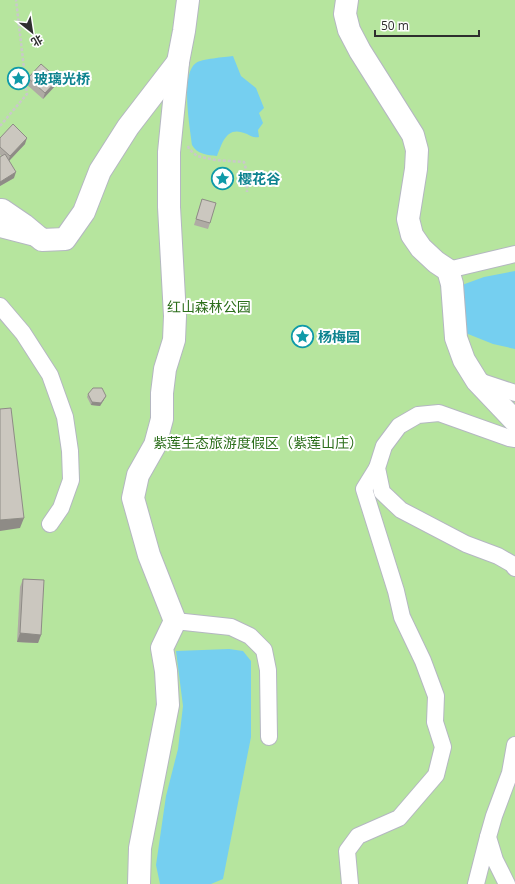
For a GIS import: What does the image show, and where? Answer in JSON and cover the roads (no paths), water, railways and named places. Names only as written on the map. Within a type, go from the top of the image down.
[{"type":"street","points":[[139,884],[140,848],[168,705],[166,671],[162,648],[175,621],[149,555],[133,498],[138,476],[155,445],[162,419],[162,393],[165,370],[174,340],[175,316],[169,207],[169,152],[178,62],[188,0]]},
{"type":"street","points":[[347,0],[345,14],[349,30],[360,52],[412,135],[417,150],[416,169],[408,219],[412,235],[421,248],[436,262],[448,270],[452,284],[456,338],[464,360],[477,381],[515,421]]},
{"type":"street","points":[[0,229],[42,240],[65,239],[84,212],[100,171],[128,127],[178,62]]},
{"type":"street","points":[[0,210],[24,225],[42,240]]},
{"type":"street","points":[[448,270],[515,254]]},
{"type":"street","points":[[0,306],[23,333],[50,375],[65,417],[70,451],[71,480],[61,508],[50,524]]},
{"type":"street","points":[[477,381],[515,393]]},
{"type":"street","points":[[350,884],[347,852],[358,836],[399,818],[436,775],[443,746],[435,722],[436,696],[423,661],[402,617],[396,591],[364,489],[377,468],[384,446],[398,426],[418,415],[439,413],[515,439]]},
{"type":"street","points":[[377,468],[382,492],[401,510],[466,544],[498,556],[512,564],[515,568]]},
{"type":"street","points":[[175,621],[231,627],[250,636],[264,650],[268,670],[270,737]]},
{"type":"street","points":[[476,884],[494,816],[510,773],[515,745]]},
{"type":"street","points":[[488,837],[495,860],[507,884]]},
{"type":"water","points":[[233,56],[241,76],[256,88],[264,108],[259,113],[263,123],[258,130],[259,137],[254,137],[240,132],[230,133],[221,145],[217,156],[203,154],[192,145],[187,102],[188,78],[191,69],[196,63],[213,58]]},
{"type":"water","points":[[515,271],[515,349],[493,344],[463,332],[462,285],[484,277]]},
{"type":"water","points":[[229,649],[243,651],[251,661],[251,737],[223,879],[211,884],[160,884],[156,865],[166,796],[178,749],[183,706],[176,651]]},
{"type":"place","name":"玻璃光桥","points":[[18,78]]},
{"type":"place","name":"樱花谷","points":[[222,178]]},
{"type":"place","name":"杨梅园","points":[[303,336]]},
{"type":"park label","name":"红山森林公园","points":[[209,306]]},
{"type":"park label","name":"紫莲生态旅游度假区（紫莲山庄）","points":[[258,442]]}]
